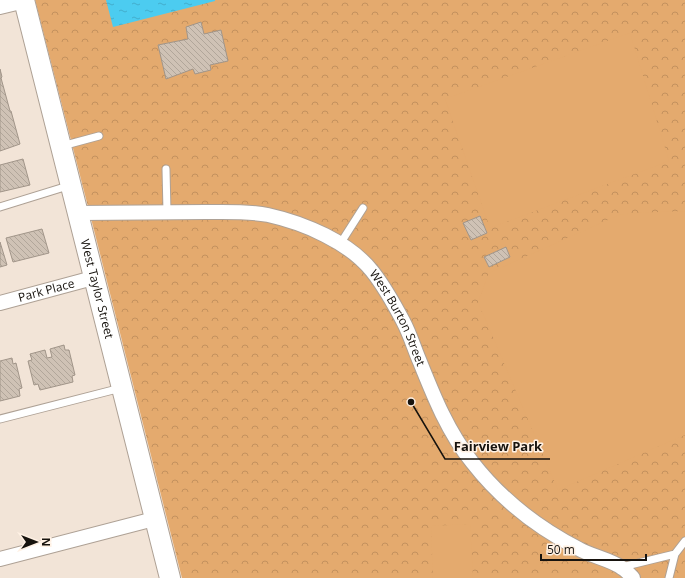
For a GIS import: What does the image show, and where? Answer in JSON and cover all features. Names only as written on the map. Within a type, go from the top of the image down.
[{"type":"main road","name":"West Taylor Street","points":[[26,0],[93,278],[170,578]]},
{"type":"street","points":[[0,7],[26,0]]},
{"type":"street","name":"West Burton Street","points":[[78,213],[235,212],[266,215],[295,223],[327,236],[340,244],[372,271],[389,297],[404,323],[433,397],[449,429],[472,462],[493,486],[524,514],[548,531],[580,550],[622,567],[633,578]]},
{"type":"street","name":"Park Place","points":[[0,303],[93,278]]},
{"type":"street","points":[[0,559],[154,519]]},
{"type":"lane","points":[[61,146],[99,136]]},
{"type":"lane","points":[[166,169],[167,212]]},
{"type":"lane","points":[[0,207],[71,185]]},
{"type":"lane","points":[[340,244],[363,208]]},
{"type":"lane","points":[[0,419],[121,388]]},
{"type":"lane","points":[[669,578],[676,554],[685,541]]},
{"type":"lane","points":[[622,567],[676,554]]},
{"type":"green space","points":[[35,0],[685,0],[685,578],[182,578]]},
{"type":"green space","points":[[630,33],[669,161],[490,228],[445,99]]},
{"type":"green space","points":[[685,211],[685,435],[558,490],[478,302],[489,273],[619,215]]},
{"type":"green space","points":[[470,524],[473,578],[433,578],[431,526]]},
{"type":"water","points":[[106,0],[215,0],[215,1],[113,27]]},
{"type":"building","points":[[201,22],[204,34],[221,30],[228,61],[210,65],[211,70],[195,74],[193,69],[166,79],[158,45],[188,39],[186,27]]},
{"type":"building","points":[[0,69],[1,78],[20,144],[0,151]]},
{"type":"building","points":[[23,159],[30,185],[0,192],[0,165]]},
{"type":"building","points":[[480,216],[487,233],[471,240],[463,223]]},
{"type":"building","points":[[42,229],[49,253],[13,262],[6,238]]},
{"type":"building","points":[[0,242],[7,265],[0,267]]},
{"type":"building","points":[[506,247],[510,257],[489,267],[484,257]]},
{"type":"building","points":[[64,345],[65,350],[69,350],[75,375],[72,376],[73,382],[40,390],[38,384],[34,385],[28,361],[32,360],[30,354],[45,350],[47,358],[52,357],[50,349]]},
{"type":"building","points":[[12,358],[13,364],[16,363],[22,388],[19,389],[20,396],[0,401],[0,361]]},
{"type":"place","name":"Fairview Park","points":[[411,402]]}]
